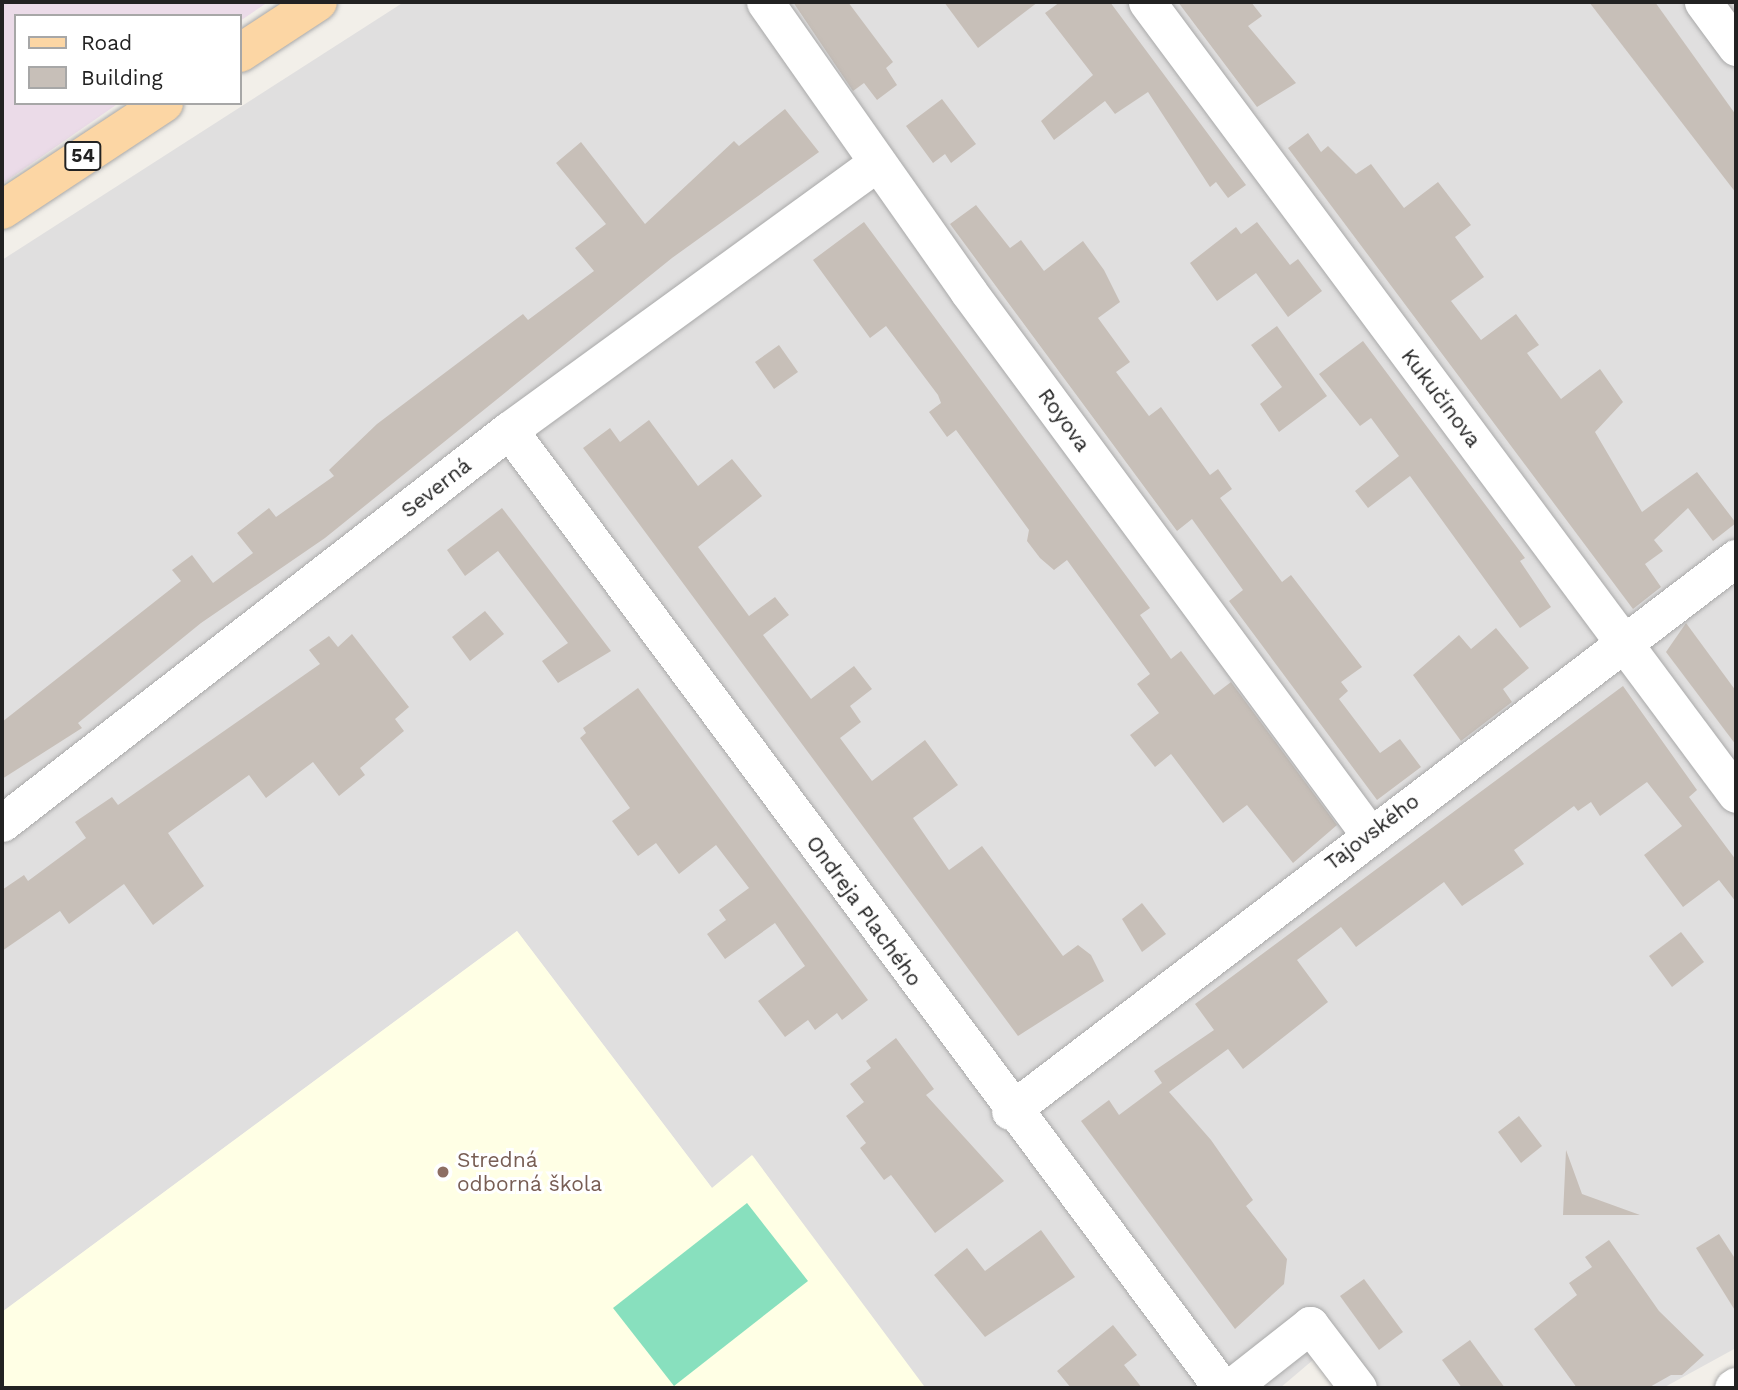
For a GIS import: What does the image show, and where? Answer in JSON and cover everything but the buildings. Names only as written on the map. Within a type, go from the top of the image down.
[{"type":"main road","points":[[242,52],[318,2]]},
{"type":"main road","name":"54","points":[[2,210],[161,105]]},
{"type":"street","name":"Royova","points":[[765,2],[877,163],[1369,834]]},
{"type":"street","name":"Kukučínova","points":[[1147,2],[1736,794]]},
{"type":"street","points":[[1703,2],[1736,47]]},
{"type":"street","name":"Severná","points":[[2,823],[509,430],[877,163]]},
{"type":"street","name":"Ondreja Plachého","points":[[509,430],[1010,1111],[1222,1388]]},
{"type":"street","name":"Tajovského","points":[[1010,1111],[1369,834],[1736,558]]},
{"type":"street","points":[[1230,1388],[1310,1325],[1358,1388]]},
{"type":"shaded area","points":[[2,2],[268,2],[242,20],[242,14],[14,14],[14,105],[116,105],[2,184]]},
{"type":"shaded area","points":[[404,2],[1736,2],[1736,1348],[1663,1388],[1377,1388],[1340,1337],[1280,1388],[921,1388],[753,1156],[712,1188],[517,931],[2,1312],[2,260]]},
{"type":"shaded area","name":"Stredná odborná škola","points":[[517,931],[712,1188],[752,1155],[924,1386],[2,1388],[2,1312]]},
{"type":"green space","points":[[747,1203],[808,1281],[674,1386],[613,1308]]},
{"type":"place","name":"Stredná odborná škola","points":[[443,1172]]}]
